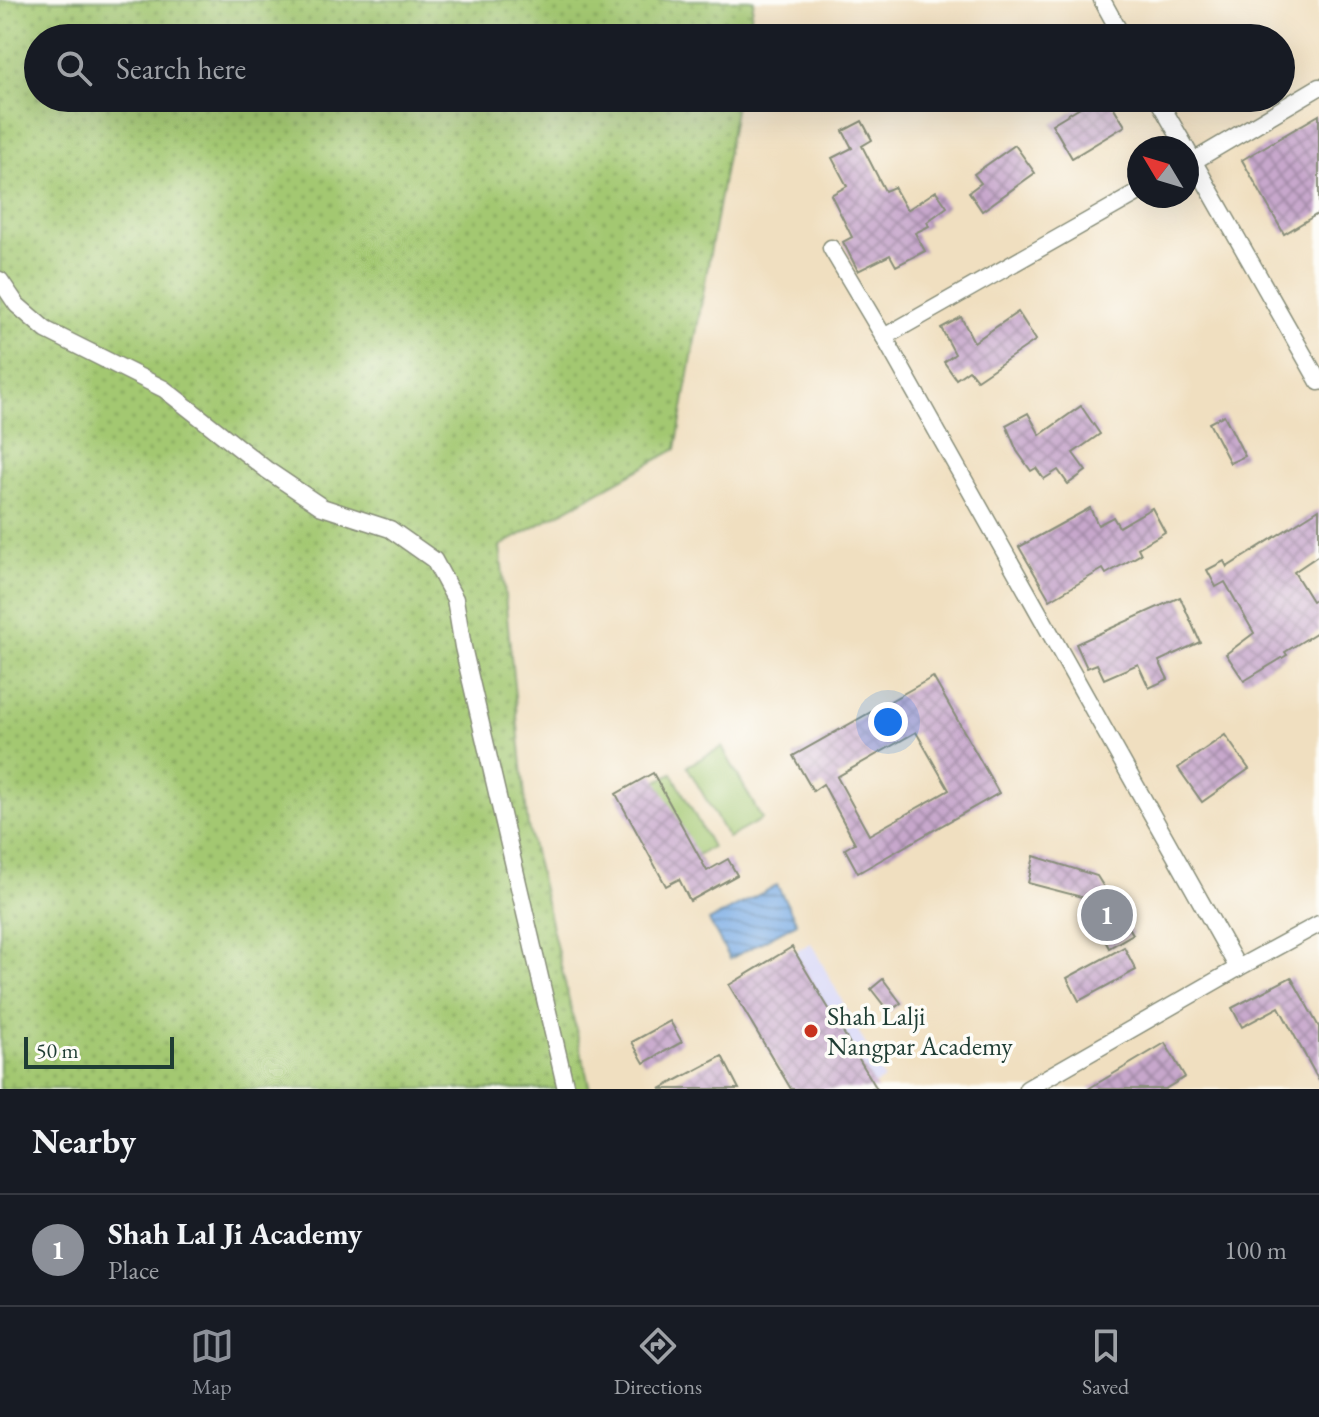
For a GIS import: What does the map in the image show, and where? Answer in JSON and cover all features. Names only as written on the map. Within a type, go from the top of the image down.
[{"type":"street","points":[[1102,0],[1115,24]]},
{"type":"street","points":[[1295,100],[1319,87]]},
{"type":"street","points":[[1164,112],[1177,136]]},
{"type":"street","points":[[1199,150],[1272,112]]},
{"type":"street","points":[[1199,175],[1319,382]]},
{"type":"street","points":[[884,337],[1127,199]]},
{"type":"street","points":[[831,248],[1238,968]]},
{"type":"street","points":[[0,280],[17,305],[46,330],[164,389],[267,470],[322,507],[390,529],[434,560],[455,599],[463,647],[566,1089]]},
{"type":"street","points":[[1027,1089],[1319,924]]},
{"type":"shaded area","name":"Shah Lalji Nangpar Academy","points":[[811,943],[884,1079],[866,1089],[738,983]]},
{"type":"green space","points":[[0,0],[754,0],[750,24],[24,24],[24,112],[735,112],[676,449],[500,546],[528,826],[590,1089],[0,1089]]},
{"type":"green space","points":[[722,747],[762,819],[728,838],[687,766]]},
{"type":"green space","points":[[672,773],[712,847],[677,866],[637,793]]},
{"type":"water","points":[[777,885],[797,923],[730,959],[709,921]]},
{"type":"building","points":[[1072,112],[1116,112],[1125,126],[1072,158],[1052,124]]},
{"type":"building","points":[[1319,115],[1319,213],[1284,234],[1242,160]]},
{"type":"building","points":[[862,121],[872,140],[862,146],[885,191],[894,187],[907,210],[936,191],[947,207],[927,222],[929,226],[915,233],[925,251],[896,266],[890,255],[858,271],[843,242],[852,237],[831,195],[847,186],[832,158],[852,148],[843,131]]},
{"type":"building","points":[[1015,145],[1035,173],[982,211],[969,192],[981,183],[974,174]]},
{"type":"building","points":[[1018,312],[1036,340],[977,380],[969,370],[956,379],[944,362],[955,354],[941,328],[961,317],[974,342]]},
{"type":"building","points":[[1081,406],[1100,434],[1073,453],[1086,471],[1068,484],[1058,470],[1044,479],[1036,468],[1031,471],[1017,451],[1006,425],[1028,413],[1040,435]]},
{"type":"building","points":[[1224,415],[1245,456],[1230,463],[1209,423]]},
{"type":"building","points":[[1090,508],[1098,525],[1113,517],[1119,527],[1152,508],[1165,532],[1138,548],[1141,554],[1106,574],[1103,569],[1050,600],[1019,547]]},
{"type":"building","points":[[1319,509],[1319,555],[1294,572],[1312,601],[1319,597],[1319,631],[1244,681],[1226,654],[1254,633],[1225,582],[1216,587],[1207,570],[1224,561],[1227,567]]},
{"type":"building","points":[[1180,597],[1200,642],[1159,661],[1168,679],[1149,688],[1138,664],[1104,679],[1097,664],[1087,668],[1076,644]]},
{"type":"building","points":[[933,677],[999,793],[858,873],[845,849],[855,843],[823,784],[813,791],[793,756]],"holes":[[[916,732],[949,790],[869,835],[837,777]]]},
{"type":"building","points":[[1225,735],[1249,769],[1202,802],[1178,768]]},
{"type":"building","points":[[653,773],[707,871],[728,859],[737,875],[690,901],[679,879],[666,886],[616,794]]},
{"type":"building","points":[[1034,856],[1097,876],[1133,934],[1109,948],[1082,897],[1028,883]]},
{"type":"building","name":"Shah Lalji Nangpar Academy","points":[[792,947],[877,1089],[791,1089],[729,985]]},
{"type":"building","points":[[1124,947],[1136,970],[1079,1001],[1067,978]]},
{"type":"building","points":[[1291,977],[1319,1027],[1319,1081],[1279,1007],[1242,1027],[1232,1008]]},
{"type":"building","points":[[883,979],[901,1003],[889,1012],[871,989]]},
{"type":"building","points":[[670,1021],[682,1042],[644,1063],[632,1042]]},
{"type":"building","points":[[1165,1043],[1185,1077],[1165,1089],[1088,1089]]},
{"type":"building","points":[[722,1056],[739,1089],[660,1089]]},
{"type":"place","name":"Shah Lal Ji Academy","points":[[1107,915]]},
{"type":"place","name":"Shah Lalji Nangpar Academy","points":[[811,1031]]}]
